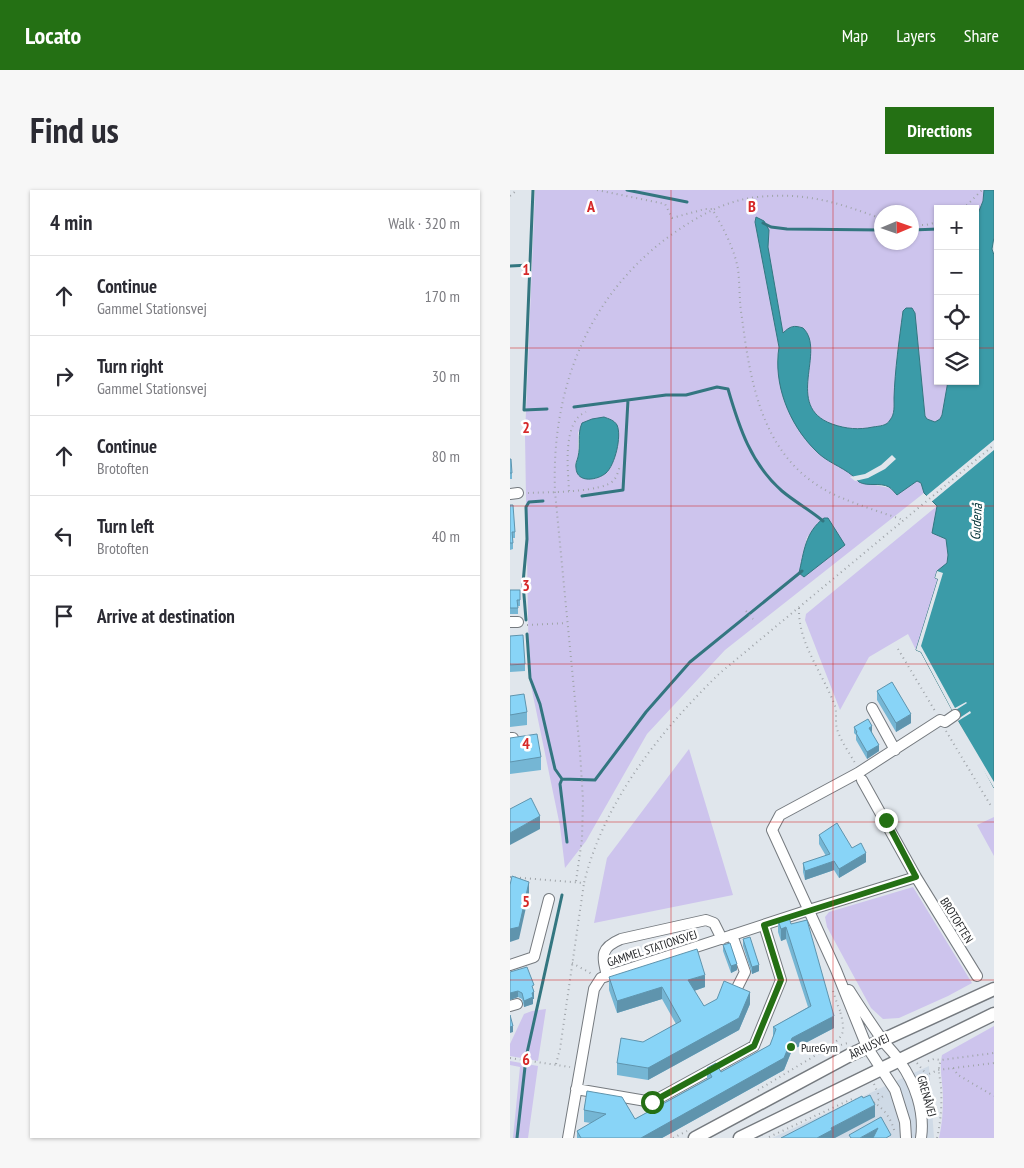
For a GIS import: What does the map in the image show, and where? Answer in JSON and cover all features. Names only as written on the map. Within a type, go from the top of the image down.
[{"type":"main road","name":"ÅRHUSVEJ","points":[[691,1134],[867,1047],[994,989]]},
{"type":"main road","points":[[740,1138],[994,1014]]},
{"type":"street","points":[[872,708],[895,750]]},
{"type":"street","points":[[901,1138],[905,1122],[895,1090],[867,1047],[810,910],[772,830],[780,815],[860,776],[928,727],[940,720],[945,722],[955,715]]},
{"type":"street","name":"BROTOFTEN","points":[[860,776],[916,877],[977,976]]},
{"type":"street","points":[[810,910],[916,877]]},
{"type":"street","points":[[510,965],[534,957],[549,899]]},
{"type":"street","name":"GAMMEL STATIONSVEJ","points":[[568,1138],[594,989],[604,977],[810,910]]},
{"type":"street","points":[[604,977],[603,962],[608,945],[621,939],[706,920],[714,923],[727,937],[745,972],[737,988]]},
{"type":"street","points":[[576,1089],[652,1102],[754,1046],[781,980],[764,925]]},
{"type":"street","name":"GRENÅVEJ","points":[[836,970],[882,1040],[900,1060],[912,1082],[920,1112],[921,1138]]},
{"type":"path","points":[[510,196],[517,190]]},
{"type":"path","points":[[597,190],[665,204],[672,218],[705,209],[712,209]]},
{"type":"path","points":[[967,205],[982,190]]},
{"type":"path","points":[[576,881],[582,839],[583,800],[555,492],[555,446],[563,398],[578,351],[607,300],[644,257],[679,229],[720,205],[755,198],[803,197],[831,201],[874,216]]},
{"type":"path","points":[[712,209],[736,262],[742,317],[753,386],[770,432],[797,469],[815,483],[835,495],[904,520]]},
{"type":"path","points":[[919,225],[934,223]]},
{"type":"path","points":[[569,491],[568,455],[573,422],[580,414],[586,412]]},
{"type":"path","points":[[556,1064],[560,1049],[584,883],[590,859],[605,822],[630,779],[660,738],[691,701],[720,674],[994,445]]},
{"type":"path","points":[[514,493],[569,491],[607,485],[614,480],[620,465]]},
{"type":"path","points":[[799,608],[798,619],[804,639],[836,708],[837,731],[858,768],[860,776]]},
{"type":"path","points":[[746,612],[753,619]]},
{"type":"path","points":[[514,622],[520,626],[567,623]]},
{"type":"path","points":[[510,877],[584,883]]},
{"type":"path","points":[[572,963],[604,977]]},
{"type":"path","points":[[756,1092],[826,1049],[840,1038],[844,1031],[839,1009]]},
{"type":"path","points":[[826,1049],[849,1042]]},
{"type":"path","points":[[928,1061],[994,1053]]},
{"type":"path","points":[[510,1058],[579,1069]]},
{"type":"path","points":[[937,1138],[941,1106],[941,1086],[938,1070],[941,1060]]},
{"type":"path","points":[[927,1075],[938,1070],[994,1063]]},
{"type":"path","points":[[953,1068],[958,1075],[994,1096]]},
{"type":"path","points":[[874,1103],[880,1098]]},
{"type":"path","points":[[767,1138],[852,1099],[858,1099]]},
{"type":"path","points":[[870,1102],[884,1110],[901,1138]]},
{"type":"path","points":[[674,1138],[691,1134]]},
{"type":"shaded area","points":[[535,190],[984,190],[983,201],[979,211],[979,205],[934,205],[934,385],[947,385],[942,415],[935,422],[927,419],[925,416],[917,332],[906,308],[903,311],[898,345],[895,407],[889,422],[875,427],[857,429],[830,424],[816,414],[808,402],[807,389],[810,357],[783,333],[768,247],[769,230],[756,217],[755,222],[779,347],[777,360],[793,421],[814,449],[854,476],[859,482],[890,488],[895,493],[917,481],[921,483],[924,493],[725,650],[647,734],[586,841],[565,868],[560,826],[529,676],[525,436]],"holes":[[[578,431],[606,473],[595,479],[587,479],[575,465],[578,456]],[[827,518],[844,545],[804,576],[799,573],[807,537]]]},
{"type":"shaded area","points":[[937,506],[932,533],[946,539],[947,564],[937,571],[938,579],[916,650],[908,634],[869,657],[840,710],[805,620],[806,614]]},
{"type":"shaded area","points":[[689,749],[733,895],[594,923],[607,858]]},
{"type":"shaded area","points":[[994,817],[994,856],[977,825]]},
{"type":"shaded area","points":[[913,887],[972,983],[899,1018],[883,1019],[871,1008],[827,927],[825,917],[829,912]]},
{"type":"shaded area","points":[[546,1009],[538,1061],[510,1056],[510,1044],[524,1014]]},
{"type":"shaded area","points":[[994,1026],[994,1138],[939,1138],[943,1108],[942,1055]]},
{"type":"shaded area","points":[[510,1061],[538,1066],[528,1138],[513,1138],[520,1067],[510,1065]]},
{"type":"shaded area","points":[[929,1066],[934,1138],[772,1138]]},
{"type":"water","name":"Gudenå","points":[[984,190],[994,190],[994,237],[992,249],[994,255],[994,788],[921,652],[916,650],[938,579],[935,578],[937,571],[947,563],[946,539],[932,533],[937,506],[924,493],[921,483],[917,481],[897,495],[885,486],[859,482],[819,454],[798,428],[785,403],[778,375],[779,347],[755,222],[756,217],[764,221],[769,230],[768,247],[783,333],[792,327],[803,328],[809,338],[811,350],[808,392],[810,405],[818,416],[832,424],[852,428],[880,426],[889,422],[894,410],[896,366],[903,311],[906,308],[912,308],[915,313],[925,416],[927,419],[935,422],[942,415],[947,385],[979,385],[979,211],[983,201]]},
{"type":"water","points":[[604,417],[617,425],[619,436],[615,457],[606,473],[593,479],[580,477],[577,473],[576,464],[582,423]]},
{"type":"water","points":[[824,518],[828,518],[845,545],[804,577],[799,573],[806,543],[813,530]]},
{"type":"pier","points":[[994,440],[994,450],[930,503],[925,497]]},
{"type":"pier","points":[[892,455],[896,459],[885,469],[868,478],[855,481],[850,477],[865,474],[881,465]]},
{"type":"pier","points":[[937,571],[943,573],[921,646],[955,708],[967,703],[951,713],[952,710],[921,652],[916,650],[938,579],[935,578]]},
{"type":"pier","points":[[970,711],[971,713],[958,721],[994,782],[994,788],[955,723],[952,723]]},
{"type":"building","points":[[511,459],[512,473],[510,473]]},
{"type":"building","points":[[510,505],[513,505],[515,532],[512,532],[513,543],[510,543]]},
{"type":"building","points":[[510,590],[520,590],[520,600],[517,600],[518,608],[510,608]]},
{"type":"building","points":[[523,635],[525,664],[510,665],[510,636]]},
{"type":"building","points":[[892,682],[911,714],[896,723],[877,691]]},
{"type":"building","points":[[524,694],[527,712],[510,715],[510,696]]},
{"type":"building","points":[[868,719],[872,726],[869,728],[879,745],[867,752],[854,727]]},
{"type":"building","points":[[537,734],[541,757],[510,762],[510,738]]},
{"type":"building","points":[[531,798],[540,816],[510,833],[510,809]]},
{"type":"building","points":[[837,823],[852,848],[861,843],[866,853],[839,869],[834,861],[805,871],[803,863],[830,854],[819,835]]},
{"type":"building","points":[[512,876],[529,882],[519,927],[510,929],[510,885]]},
{"type":"building","points":[[789,917],[791,924],[807,920],[834,1016],[792,1038],[784,1058],[641,1138],[581,1138],[577,1131],[606,1114],[584,1110],[587,1091],[622,1097],[635,1119],[712,1077],[707,1068],[716,1063],[721,1072],[770,1045],[776,1029],[773,1027],[811,1006],[786,927],[781,929],[778,920]]},
{"type":"building","points":[[750,937],[759,965],[752,967],[743,939]]},
{"type":"building","points":[[730,943],[737,964],[731,966],[723,945]]},
{"type":"building","points":[[697,949],[705,975],[688,980],[704,1006],[717,999],[724,981],[750,992],[739,1018],[648,1068],[617,1063],[621,1038],[643,1042],[681,1021],[662,987],[617,1001],[609,977]]},
{"type":"building","points":[[527,967],[534,985],[532,986],[534,992],[532,993],[533,997],[524,1001],[522,993],[518,991],[510,993],[510,972]]},
{"type":"building","points":[[510,1015],[513,1026],[510,1027]]},
{"type":"building","points":[[870,1095],[875,1105],[831,1128],[832,1130],[817,1138],[781,1138],[862,1096],[863,1098]]},
{"type":"building","points":[[881,1117],[891,1135],[886,1138],[873,1138],[878,1128],[860,1138],[851,1138],[849,1135]]},
{"type":"waterway","points":[[533,190],[524,410],[547,409]]},
{"type":"waterway","points":[[627,190],[687,202]]},
{"type":"waterway","points":[[763,223],[771,227],[787,229],[874,230]]},
{"type":"waterway","points":[[919,230],[934,229]]},
{"type":"waterway","points":[[510,266],[530,265]]},
{"type":"waterway","points":[[574,407],[666,395],[686,395],[717,387],[728,389],[742,431],[762,469],[782,491],[823,521]]},
{"type":"waterway","points":[[582,496],[623,490],[628,400]]},
{"type":"waterway","points":[[526,620],[523,583],[527,539],[526,507],[529,502],[543,501]]},
{"type":"waterway","points":[[527,634],[530,678],[540,704],[555,769],[562,779],[595,780],[646,712],[690,662],[802,571]]},
{"type":"waterway","points":[[562,779],[560,784],[567,842]]},
{"type":"waterway","points":[[527,1053],[562,895]]},
{"type":"waterway","points":[[517,1138],[525,1067]]},
{"type":"place","name":"PureGym","points":[[791,1047]]},
{"type":"route","points":[[652,1102],[754,1046],[781,980],[764,925],[916,877],[886,820]]}]
